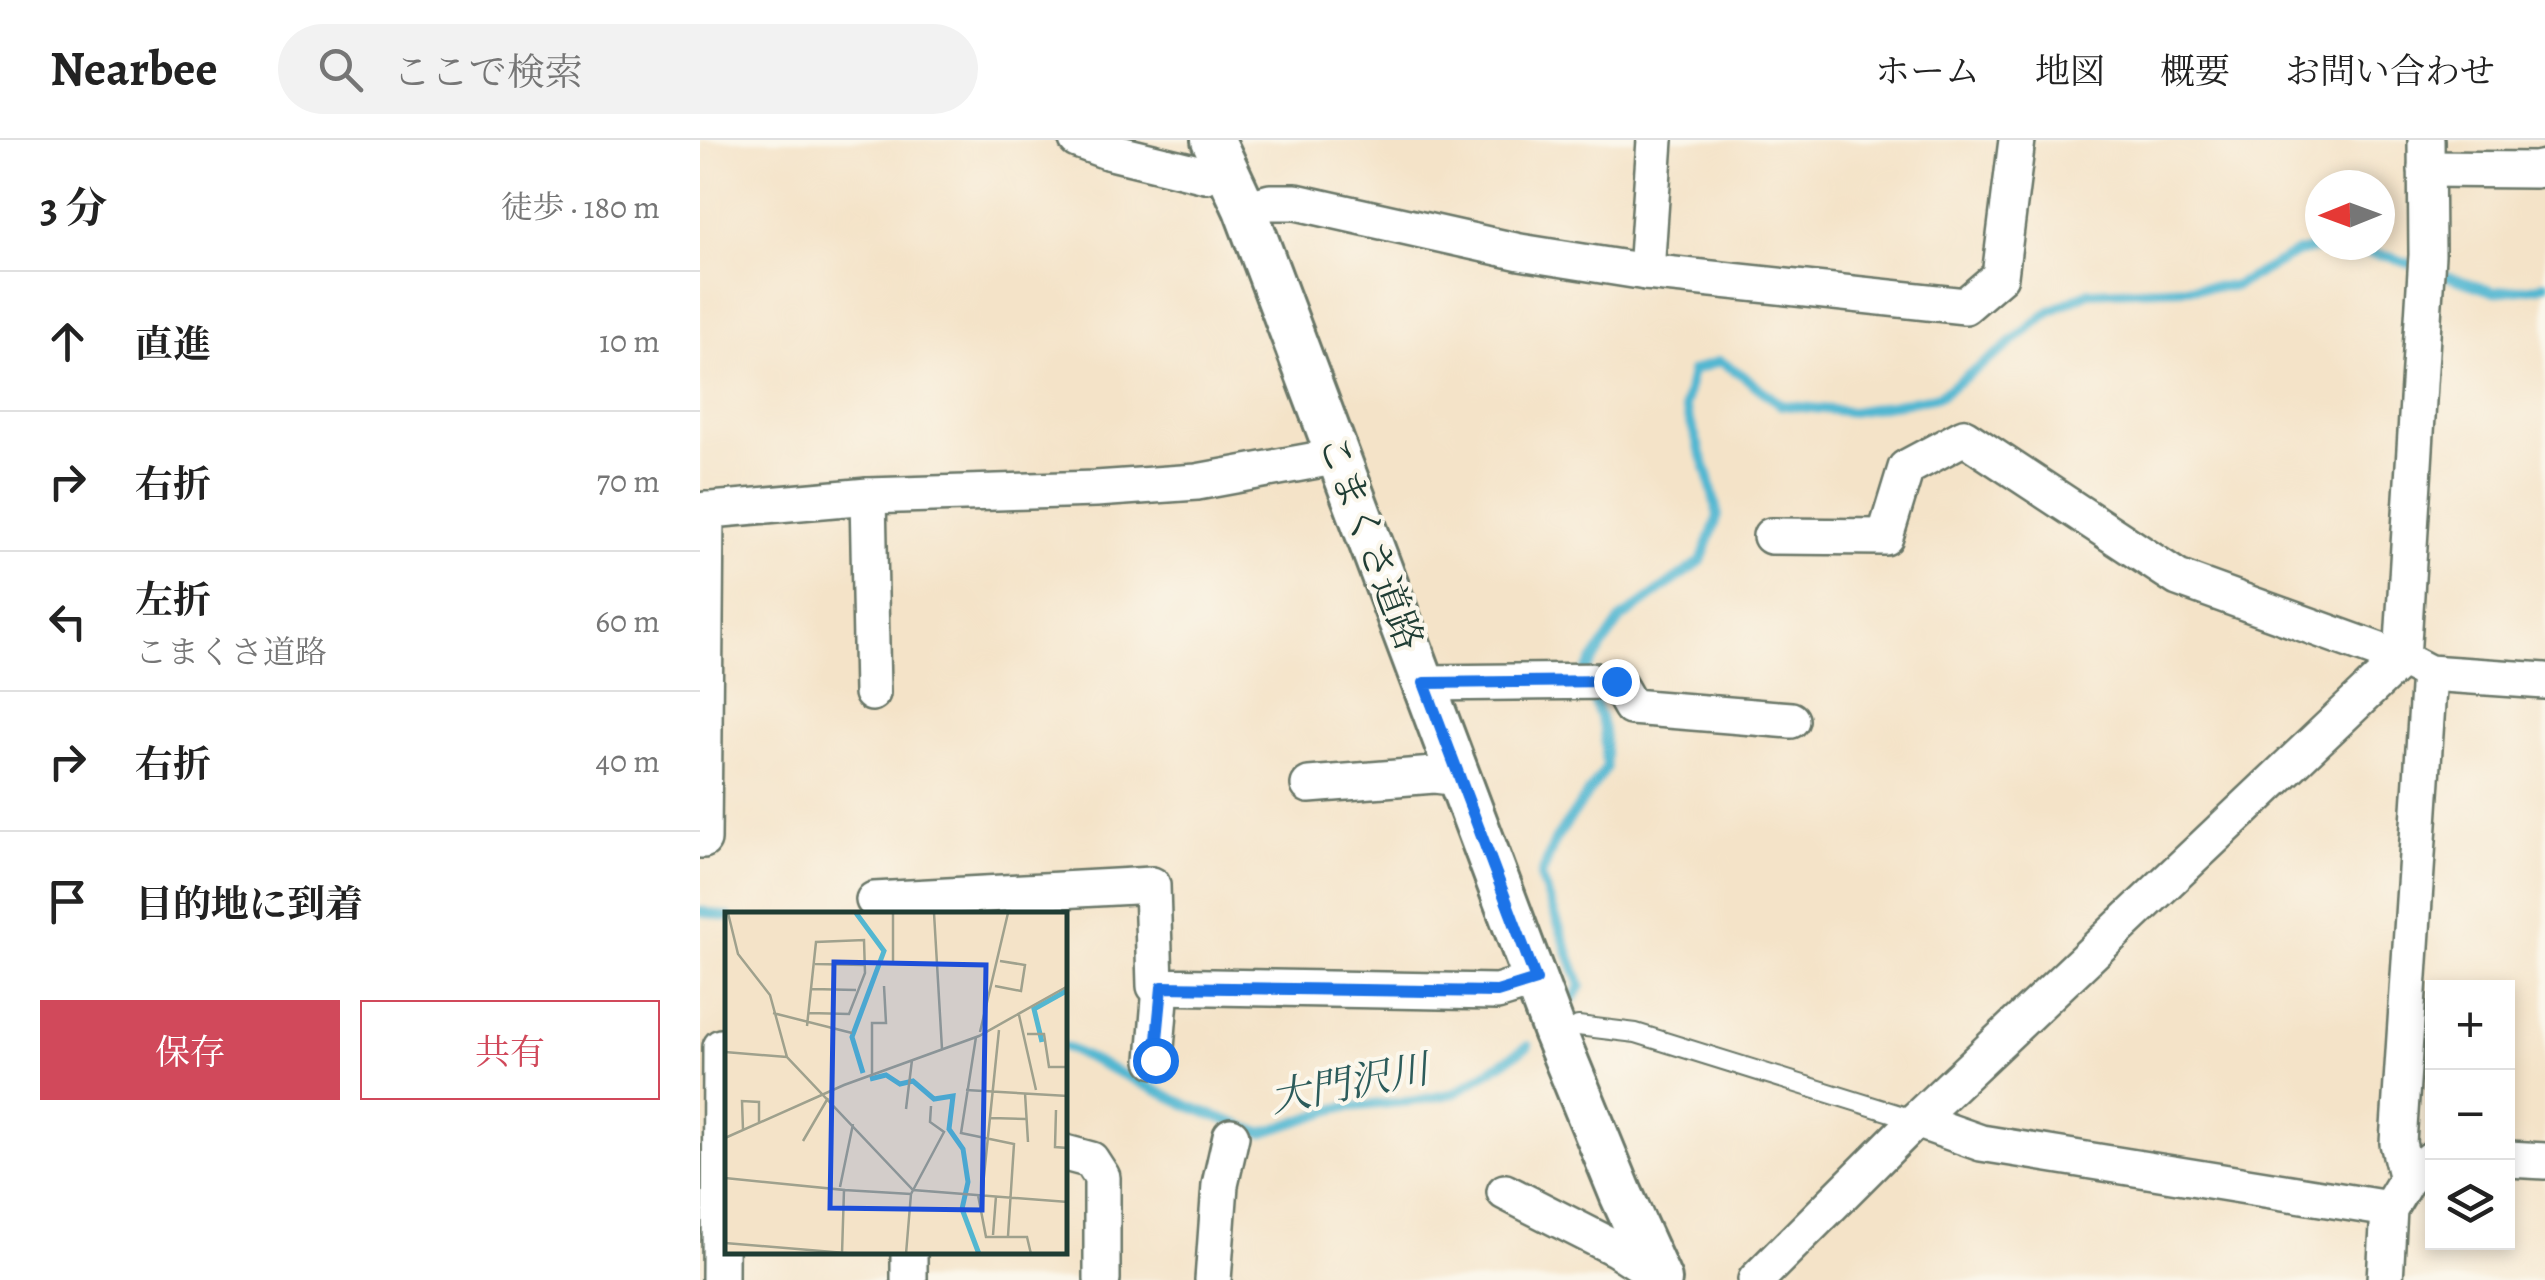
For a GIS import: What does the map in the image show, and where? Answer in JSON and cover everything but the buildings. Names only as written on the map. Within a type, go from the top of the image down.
[{"type":"street","points":[[1078,140],[1107,151],[1210,157]]},
{"type":"street","points":[[1646,272],[1656,140]]},
{"type":"street","points":[[1246,209],[1270,202],[1296,202],[1520,252],[1646,272],[1965,306],[2000,276],[2018,140]]},
{"type":"street","points":[[2384,1280],[2409,1182],[2398,1143],[2426,271],[2422,148],[2534,170],[2545,168]]},
{"type":"street","name":"こまくさ道路","points":[[1210,157],[1246,209],[1536,980],[1606,1158],[1660,1278]]},
{"type":"street","points":[[1771,536],[1885,538],[1906,468],[1964,437],[2178,578],[2416,666],[2545,681]]},
{"type":"street","points":[[700,840],[703,511],[868,496],[1197,482],[1339,456]]},
{"type":"street","points":[[868,496],[872,693]]},
{"type":"street","points":[[1756,1280],[1916,1120],[2416,666]]},
{"type":"street","points":[[1424,683],[1616,681],[1631,707],[1790,720]]},
{"type":"street","points":[[1308,785],[1434,775],[1460,778]]},
{"type":"street","points":[[874,900],[1152,885],[1154,986],[1162,987],[1497,992],[1536,980]]},
{"type":"street","points":[[1155,1060],[1162,987]]},
{"type":"street","points":[[716,1047],[720,1280]]},
{"type":"street","points":[[1916,1120],[1980,1143],[2409,1182]]},
{"type":"street","points":[[1213,1280],[1220,1185],[1231,1136]]},
{"type":"street","points":[[1068,1154],[1091,1160],[1102,1177],[1102,1280]]},
{"type":"street","points":[[2515,1158],[2545,1160]]},
{"type":"street","points":[[1505,1192],[1617,1248],[1660,1278]]},
{"type":"lane","points":[[1578,1026],[1636,1034],[1916,1120]]},
{"type":"waterway","name":"大門沢川","points":[[1584,673],[1621,619],[1701,561],[1718,516],[1685,406],[1692,371],[1720,361],[1781,405],[1852,412],[1939,396],[2050,311],[2089,292],[2235,286],[2296,253],[2330,246],[2390,257],[2494,292],[2545,284]]},
{"type":"waterway","name":"大門沢川","points":[[1574,998],[1581,986],[1541,877],[1555,840],[1606,768],[1604,729],[1590,689]]},
{"type":"waterway","name":"大門沢川","points":[[700,911],[725,916]]},
{"type":"waterway","name":"大門沢川","points":[[1068,1048],[1191,1107],[1262,1133],[1338,1108],[1455,1093],[1528,1046]]},
{"type":"route","points":[[1155,1060],[1162,987],[1497,992],[1536,980],[1424,683],[1616,681]]}]
